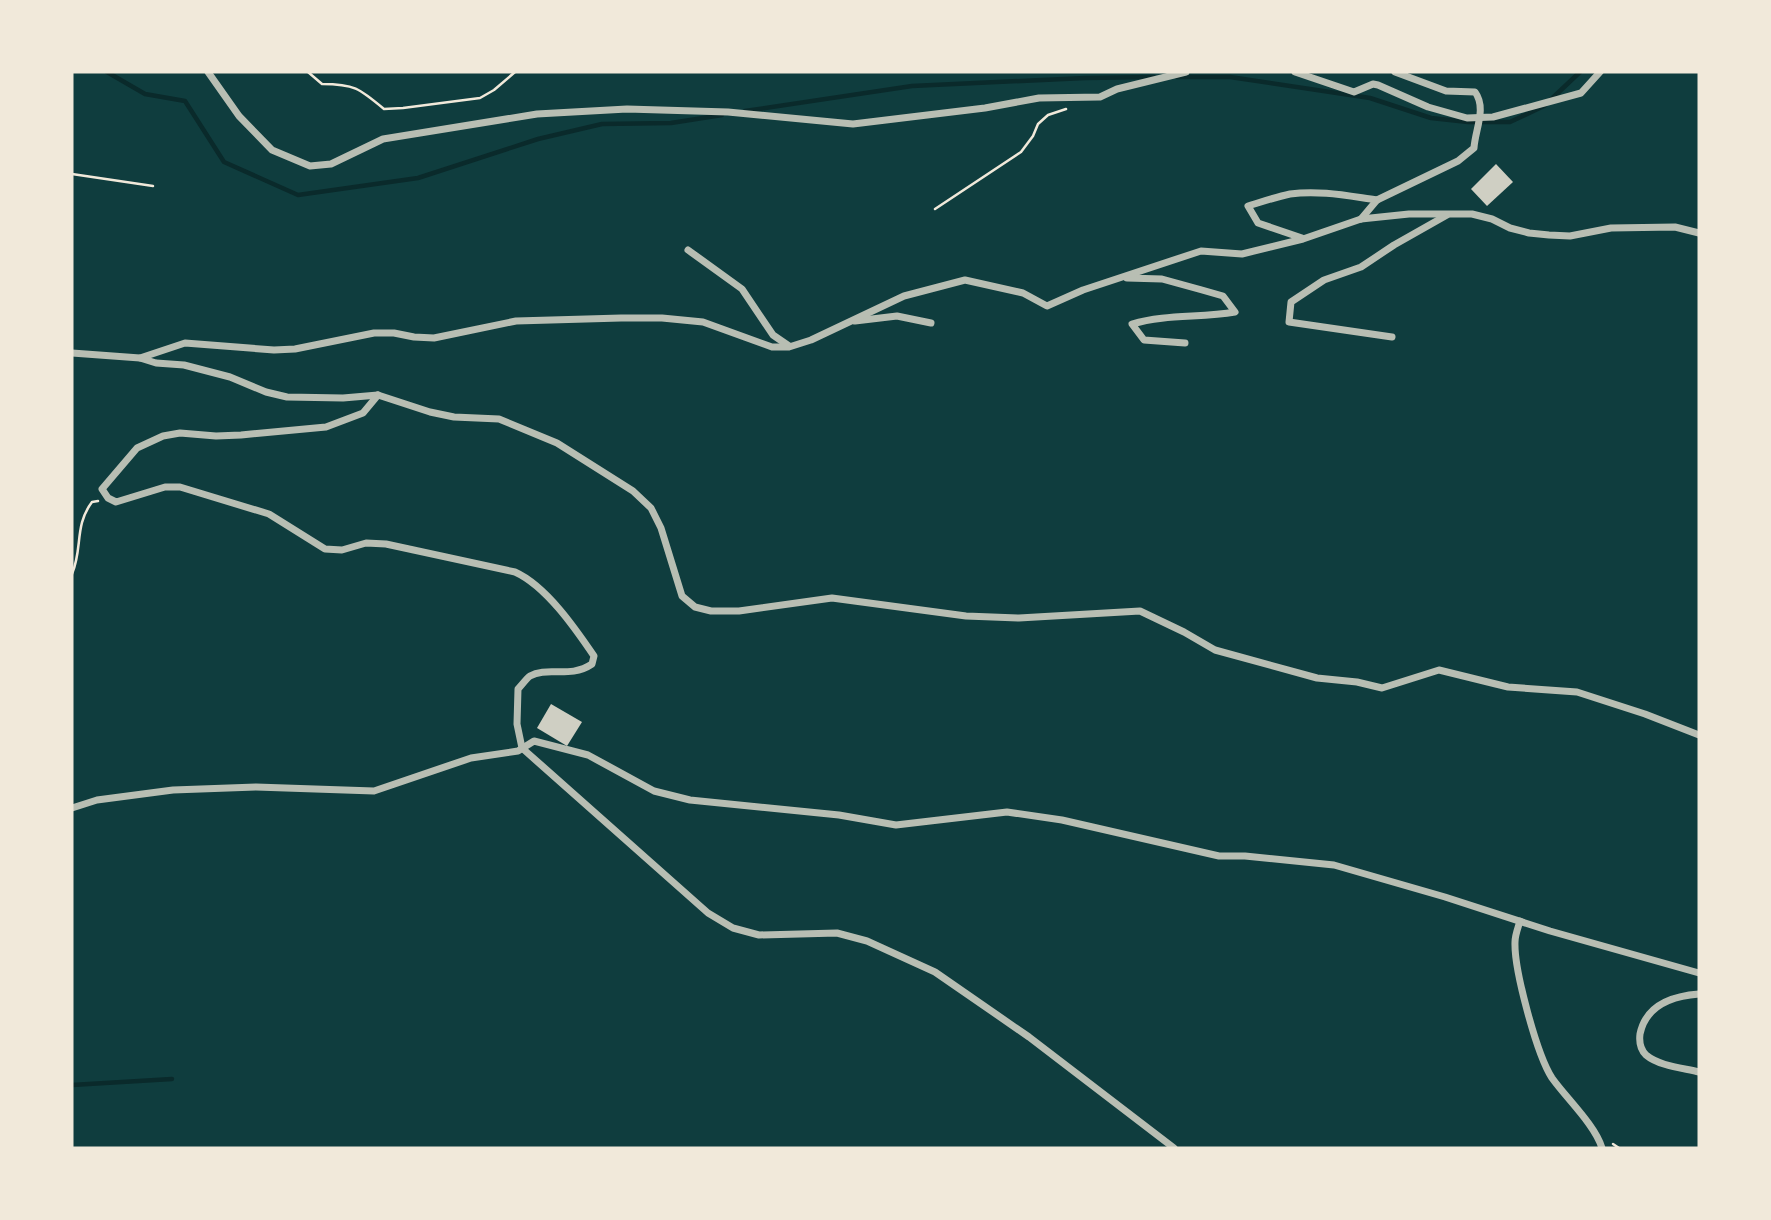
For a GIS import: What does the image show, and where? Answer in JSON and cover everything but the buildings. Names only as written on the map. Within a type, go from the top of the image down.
[{"type":"street","points":[[208,72],[239,116],[272,150],[310,166],[331,164],[383,139],[537,114],[627,109],[728,112],[853,124],[995,107],[1039,98],[1100,97],[1116,89],[1186,72]]},
{"type":"street","points":[[1295,72],[1354,92],[1373,84],[1378,85],[1428,107],[1467,118],[1493,117],[1581,93],[1600,72]]},
{"type":"street","points":[[1361,219],[1377,200],[1466,156],[1474,148],[1475,131],[1482,109],[1475,92],[1446,91],[1395,72]]},
{"type":"street","points":[[1303,239],[1258,223],[1248,206],[1307,192],[1377,200]]},
{"type":"street","points":[[1392,337],[1289,321],[1291,302],[1306,289],[1362,267],[1394,245],[1451,213]]},
{"type":"street","points":[[139,358],[185,343],[274,350],[315,346],[374,334],[394,333],[434,338],[516,321],[621,318],[703,322],[772,347],[789,346],[811,340],[904,296],[965,280],[1023,293],[1047,306],[1083,290],[1201,251],[1242,254],[1303,239],[1361,219],[1451,213],[1472,214],[1519,231],[1549,235],[1570,236],[1611,228],[1662,227],[1699,233]]},
{"type":"street","points":[[688,250],[742,289],[773,335],[789,346]]},
{"type":"street","points":[[1123,278],[1162,279],[1223,296],[1235,312],[1214,316],[1172,316],[1132,324],[1144,340],[1185,343]]},
{"type":"street","points":[[847,322],[897,316],[930,323]]},
{"type":"street","points":[[72,353],[139,358],[156,363],[184,365],[230,377],[266,392],[287,397],[378,396],[454,417],[499,419],[557,443],[633,491],[651,508],[661,528],[682,596],[695,607],[711,611],[739,611],[832,598],[966,617],[1019,618],[1140,611],[1215,650],[1317,678],[1357,682],[1382,688],[1439,670],[1508,687],[1577,692],[1699,735]]},
{"type":"street","points":[[378,396],[363,413],[326,427],[241,435],[180,433],[163,436],[137,448],[102,489],[108,498],[116,502],[165,487],[180,487],[269,514],[325,549],[342,550],[366,543],[386,544],[515,572],[527,577],[541,588],[594,656],[592,664],[581,672],[530,676],[518,689],[517,724],[522,748],[708,914],[733,928],[759,935],[838,933],[867,941],[934,972],[1029,1037],[1174,1148]]},
{"type":"street","points":[[72,808],[97,800],[173,790],[256,787],[374,791],[471,758],[518,751],[534,741],[588,755],[654,791],[690,800],[839,815],[896,825],[1007,812],[1062,820],[1219,856],[1334,865],[1699,973]]},
{"type":"street","points":[[1520,921],[1515,941],[1516,957],[1542,1061],[1575,1109],[1598,1136],[1602,1148]]},
{"type":"street","points":[[1699,994],[1683,995],[1652,1010],[1644,1019],[1639,1040],[1645,1054],[1652,1059],[1699,1072]]},
{"type":"path","points":[[308,72],[322,84],[347,84],[366,93],[384,108],[393,108],[480,98],[515,72]]},
{"type":"path","points":[[936,209],[1021,152],[1038,124],[1048,115],[1064,110],[1082,96]]},
{"type":"path","points":[[72,174],[153,186]]},
{"type":"path","points":[[72,574],[78,559],[78,537],[83,515],[92,502],[108,498]]},
{"type":"waterway","points":[[107,72],[145,94],[185,101],[224,162],[298,195],[418,178],[538,139],[602,124],[671,123],[722,115]]},
{"type":"waterway","points":[[1177,77],[1230,77],[1370,98],[1431,118],[1468,122],[1510,122],[1544,106],[1580,72]]},
{"type":"waterway","points":[[745,111],[912,86],[1154,77]]},
{"type":"waterway","points":[[72,1085],[172,1079]]}]
